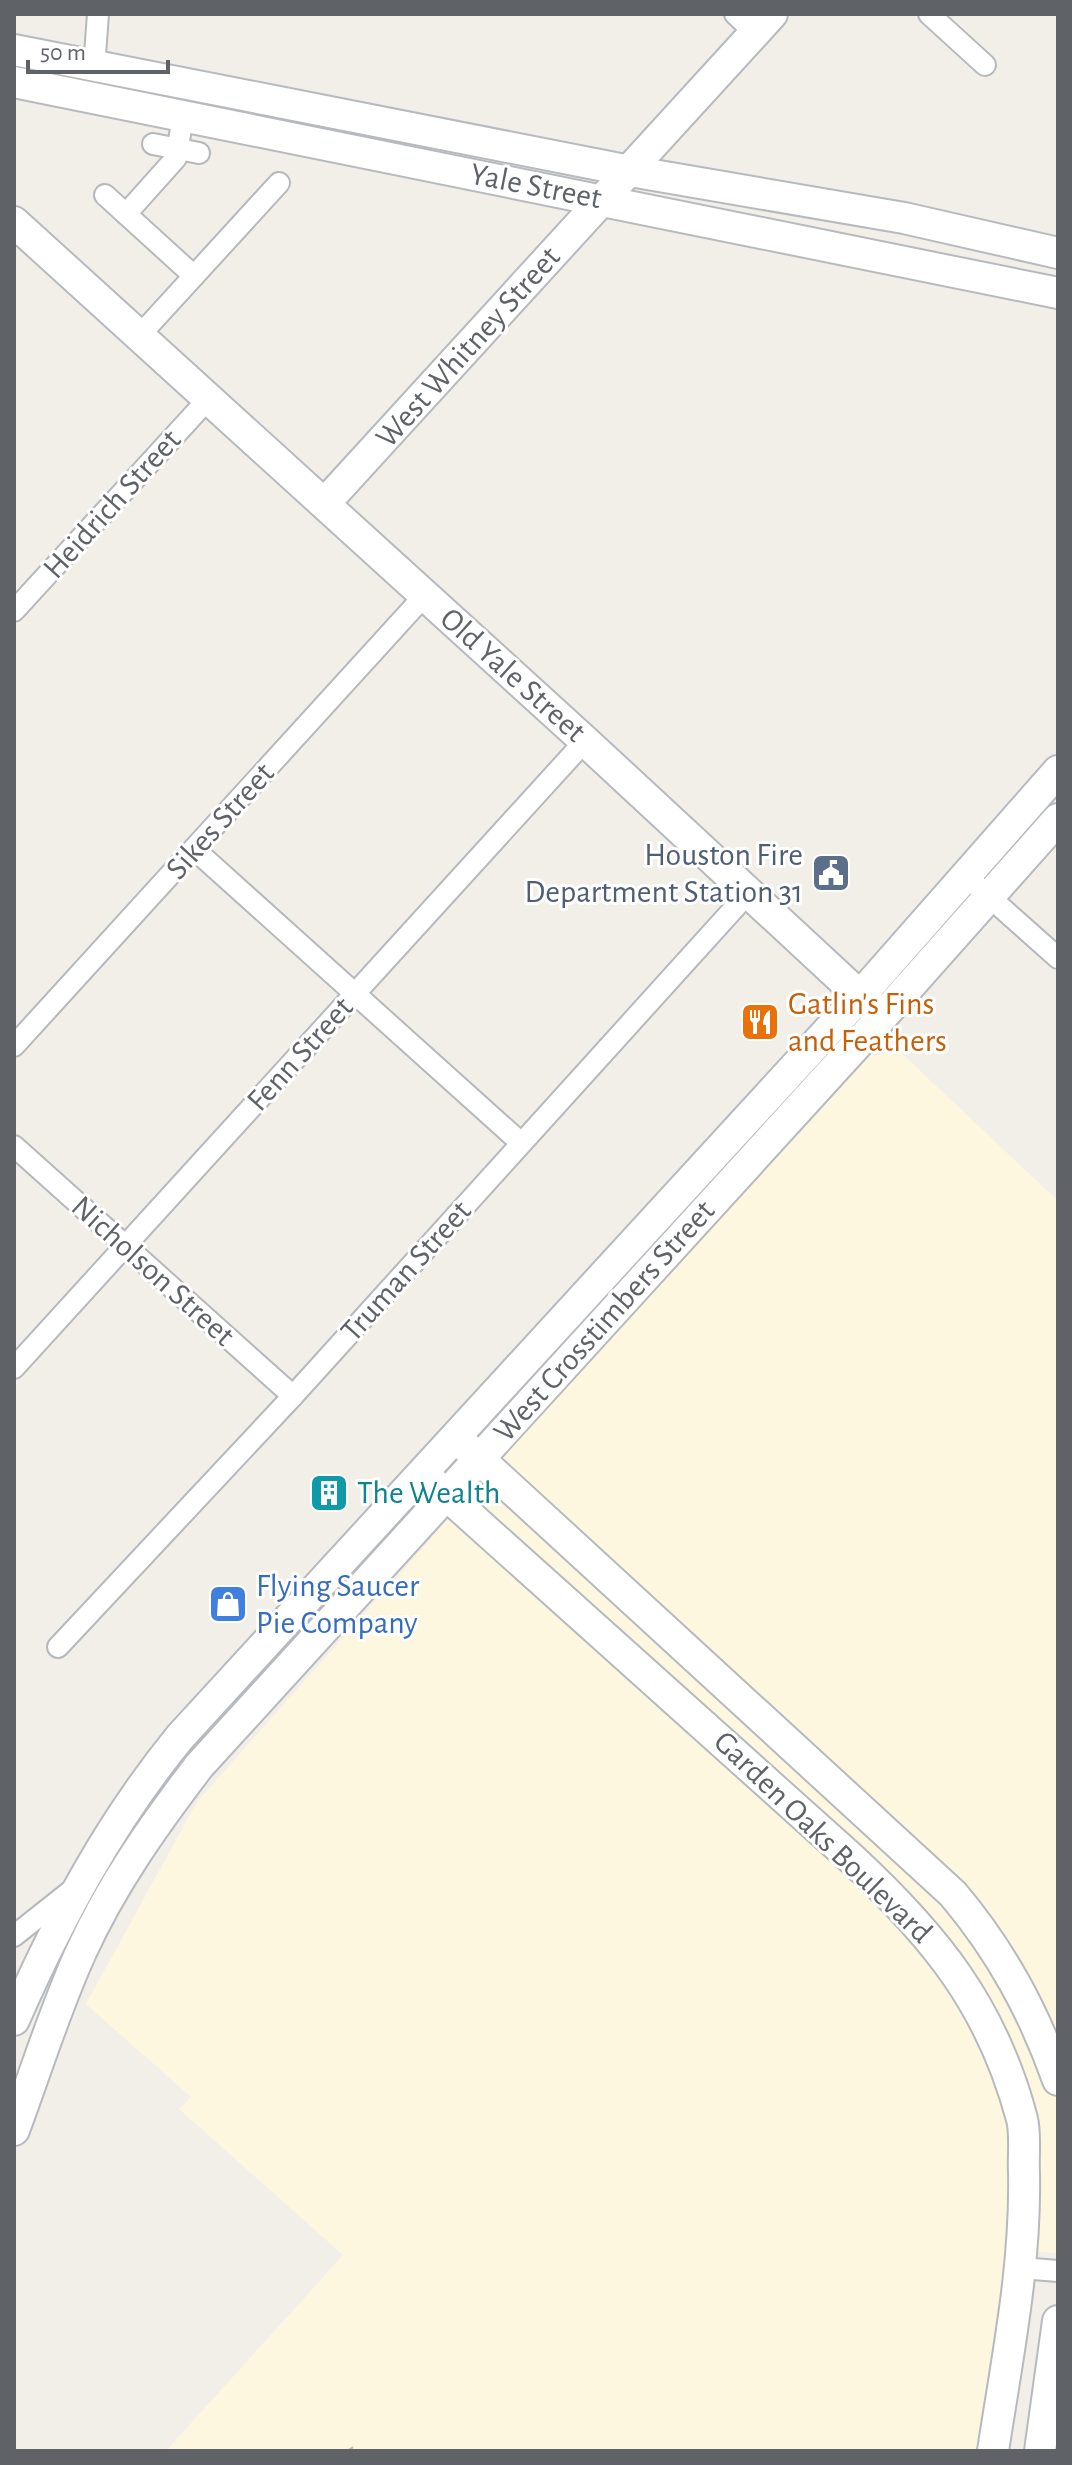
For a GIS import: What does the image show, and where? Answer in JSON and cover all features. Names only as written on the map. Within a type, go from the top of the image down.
[{"type":"main road","name":"West Whitney Street","points":[[325,503],[630,171],[754,20]]},
{"type":"main road","name":"Yale Street","points":[[14,50],[630,171],[904,218],[1058,253]]},
{"type":"main road","name":"Yale Street","points":[[14,82],[1058,293]]},
{"type":"main road","points":[[250,131],[258,97]]},
{"type":"main road","points":[[895,259],[904,218]]},
{"type":"main road","name":"Old Yale Street","points":[[14,222],[210,397],[882,1017]]},
{"type":"main road","name":"West Crosstimbers Street","points":[[14,2130],[80,1953],[105,1903],[168,1807],[225,1736],[882,1017],[978,887],[1058,771]]},
{"type":"main road","name":"West Crosstimbers Street","points":[[14,2021],[77,1886],[145,1779],[328,1575],[860,996],[978,887],[1058,819]]},
{"type":"main road","points":[[641,1234],[665,1255]]},
{"type":"main road","name":"Garden Oaks Boulevard","points":[[455,1437],[924,1865],[979,1925],[1011,1972],[1038,2026],[1058,2080]]},
{"type":"main road","name":"Garden Oaks Boulevard","points":[[421,1474],[682,1703],[873,1878],[917,1921],[958,1973],[998,2051],[1022,2121],[1025,2197],[1021,2268],[993,2451]]},
{"type":"main road","points":[[328,1575],[353,1597]]},
{"type":"main road","points":[[682,1703],[700,1659]]},
{"type":"main road","points":[[145,1779],[168,1807]]},
{"type":"main road","points":[[873,1878],[924,1865]]},
{"type":"main road","points":[[1040,2451],[1058,2321]]},
{"type":"street","points":[[94,68],[98,14]]},
{"type":"street","points":[[929,14],[985,65]]},
{"type":"street","points":[[126,214],[176,158],[183,117]]},
{"type":"street","points":[[153,144],[199,153]]},
{"type":"street","points":[[140,335],[279,183]]},
{"type":"street","points":[[105,195],[194,276]]},
{"type":"street","name":"Heidrich Street","points":[[14,611],[210,397]]},
{"type":"street","name":"Sikes Street","points":[[14,1046],[425,595]]},
{"type":"street","name":"Fenn Street","points":[[14,1368],[585,741]]},
{"type":"street","points":[[194,849],[521,1143]]},
{"type":"street","points":[[978,887],[1058,958]]},
{"type":"street","name":"Truman Street","points":[[58,1647],[293,1396],[749,892]]},
{"type":"street","name":"Nicholson Street","points":[[14,1146],[293,1396]]},
{"type":"street","points":[[14,1936],[77,1886]]},
{"type":"street","points":[[14,2021],[49,2034]]},
{"type":"street","points":[[1021,2268],[1058,2271]]},
{"type":"shaded area","points":[[880,1033],[1058,1201],[1058,2253],[1006,2249],[977,2451],[166,2451],[343,2255],[179,2109],[191,2097],[86,2004],[197,1802]]},
{"type":"place","name":"Houston Fire Department Station 31","points":[[831,873]]},
{"type":"place","name":"Gatlin's Fins and Feathers","points":[[760,1022]]},
{"type":"place","name":"The Wealth","points":[[329,1493]]},
{"type":"place","name":"Flying Saucer Pie Company","points":[[228,1604]]}]
